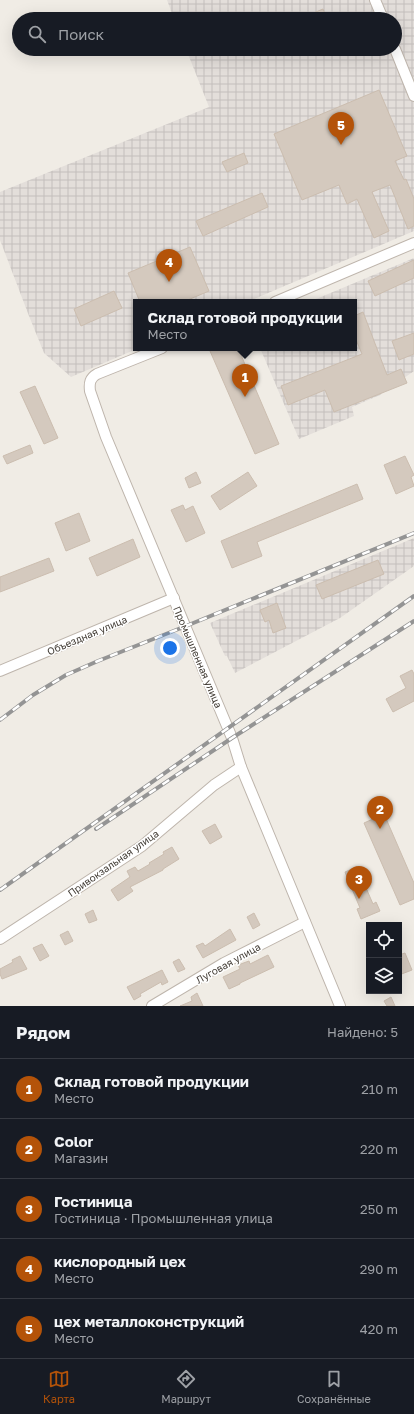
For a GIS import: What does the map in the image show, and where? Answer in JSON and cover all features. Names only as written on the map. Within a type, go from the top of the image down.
[{"type":"street","points":[[375,0],[380,12]]},
{"type":"street","points":[[398,56],[414,96]]},
{"type":"street","points":[[282,299],[414,243]]},
{"type":"street","name":"Промышленная улица","points":[[154,351],[97,374],[91,379],[89,386],[95,408],[232,738],[241,767],[340,1006]]},
{"type":"street","name":"Объездная улица","points":[[0,671],[174,598]]},
{"type":"street","name":"Привокзальная улица","points":[[0,939],[142,846],[214,785],[241,767]]},
{"type":"street","name":"Луговая улица","points":[[152,1006],[224,963],[305,922]]},
{"type":"shaded area","points":[[167,0],[414,0],[414,231],[254,299],[133,299],[133,351],[71,377],[44,353],[29,316],[0,240],[0,192],[209,107],[189,56],[402,56],[402,12],[171,12]]},
{"type":"shaded area","points":[[414,258],[414,371],[380,395],[352,407],[354,416],[299,439],[261,351],[357,351],[357,299],[316,299]]},
{"type":"shaded area","points":[[414,538],[414,566],[340,618],[235,673],[227,656],[225,656],[210,623]]},
{"type":"building","points":[[323,9],[324,12],[316,12]]},
{"type":"building","points":[[379,90],[407,156],[395,161],[404,180],[406,179],[414,199],[414,226],[408,229],[390,185],[372,192],[389,231],[374,238],[357,199],[347,204],[339,185],[302,200],[274,134]]},
{"type":"building","points":[[244,153],[248,163],[227,172],[222,162]]},
{"type":"building","points":[[262,193],[268,207],[203,236],[196,221]]},
{"type":"building","points":[[190,247],[209,291],[190,299],[139,299],[128,273]]},
{"type":"building","points":[[414,260],[414,278],[375,296],[368,281]]},
{"type":"building","points":[[114,291],[122,308],[81,326],[74,309]]},
{"type":"building","points":[[363,312],[387,375],[401,369],[407,383],[334,412],[325,390],[288,405],[281,386],[362,354],[357,342],[357,315]]},
{"type":"building","points":[[414,333],[414,354],[399,360],[392,341]]},
{"type":"building","points":[[210,351],[239,351],[279,444],[255,454]]},
{"type":"building","points":[[35,386],[58,438],[44,444],[20,392]]},
{"type":"building","points":[[30,445],[33,453],[7,464],[3,456]]},
{"type":"building","points":[[405,456],[414,475],[411,477],[414,486],[396,494],[384,465]]},
{"type":"building","points":[[196,472],[201,483],[189,488],[185,478]]},
{"type":"building","points":[[248,472],[257,486],[220,510],[211,496]]},
{"type":"building","points":[[357,484],[363,499],[257,542],[262,556],[232,568],[221,541]]},
{"type":"building","points":[[183,505],[185,510],[193,506],[205,533],[186,542],[171,510]]},
{"type":"building","points":[[79,513],[90,541],[66,551],[55,523]]},
{"type":"building","points":[[133,539],[140,557],[97,576],[89,558]]},
{"type":"building","points":[[49,558],[54,571],[0,592],[0,577]]},
{"type":"building","points":[[378,560],[384,574],[322,599],[316,585]]},
{"type":"building","points":[[277,603],[286,628],[273,633],[269,620],[265,622],[260,610]]},
{"type":"building","points":[[412,670],[414,674],[414,701],[393,712],[386,699],[406,688],[400,676]]},
{"type":"building","points":[[384,814],[414,883],[414,899],[400,905],[364,823]]},
{"type":"building","points":[[215,824],[222,837],[210,844],[202,831]]},
{"type":"building","points":[[172,847],[179,859],[163,870],[130,887],[133,891],[118,901],[111,890],[130,877],[127,871],[135,867],[138,871],[150,864],[149,863],[164,854],[163,852]]},
{"type":"building","points":[[357,867],[373,904],[376,902],[380,911],[361,919],[357,909],[360,908],[345,872]]},
{"type":"building","points":[[93,910],[97,920],[89,923],[85,914]]},
{"type":"building","points":[[254,913],[260,925],[253,929],[247,917]]},
{"type":"building","points":[[230,929],[236,940],[203,958],[196,946],[203,943],[205,946]]},
{"type":"building","points":[[68,931],[73,941],[65,945],[60,935]]},
{"type":"building","points":[[42,944],[49,956],[40,961],[33,948]]},
{"type":"building","points":[[405,953],[412,970],[402,974],[402,958],[402,954]]},
{"type":"building","points":[[268,955],[274,967],[229,989],[223,977],[240,969],[238,965],[249,961],[250,964]]},
{"type":"building","points":[[20,956],[27,969],[2,979],[0,969],[13,962],[12,960]]},
{"type":"building","points":[[179,959],[185,969],[178,972],[173,962]]},
{"type":"building","points":[[162,970],[168,982],[162,985],[161,982],[140,994],[141,996],[134,1000],[127,987]]},
{"type":"building","points":[[197,993],[203,1006],[180,1006],[192,1001],[191,997]]},
{"type":"building","points":[[391,997],[395,1006],[387,1006],[384,1001]]},
{"type":"railway","points":[[0,720],[33,695],[66,675],[414,533]]},
{"type":"railway","points":[[0,890],[414,596]]},
{"type":"railway","points":[[96,829],[232,738],[414,621]]},
{"type":"place","name":"цех металлоконструкций","points":[[341,145]]},
{"type":"place","name":"кислородный цех","points":[[169,282]]},
{"type":"place","name":"Склад готовой продукции","points":[[245,397]]},
{"type":"place","name":"Color","points":[[380,829]]},
{"type":"place","name":"Гостиница","points":[[359,899]]}]
